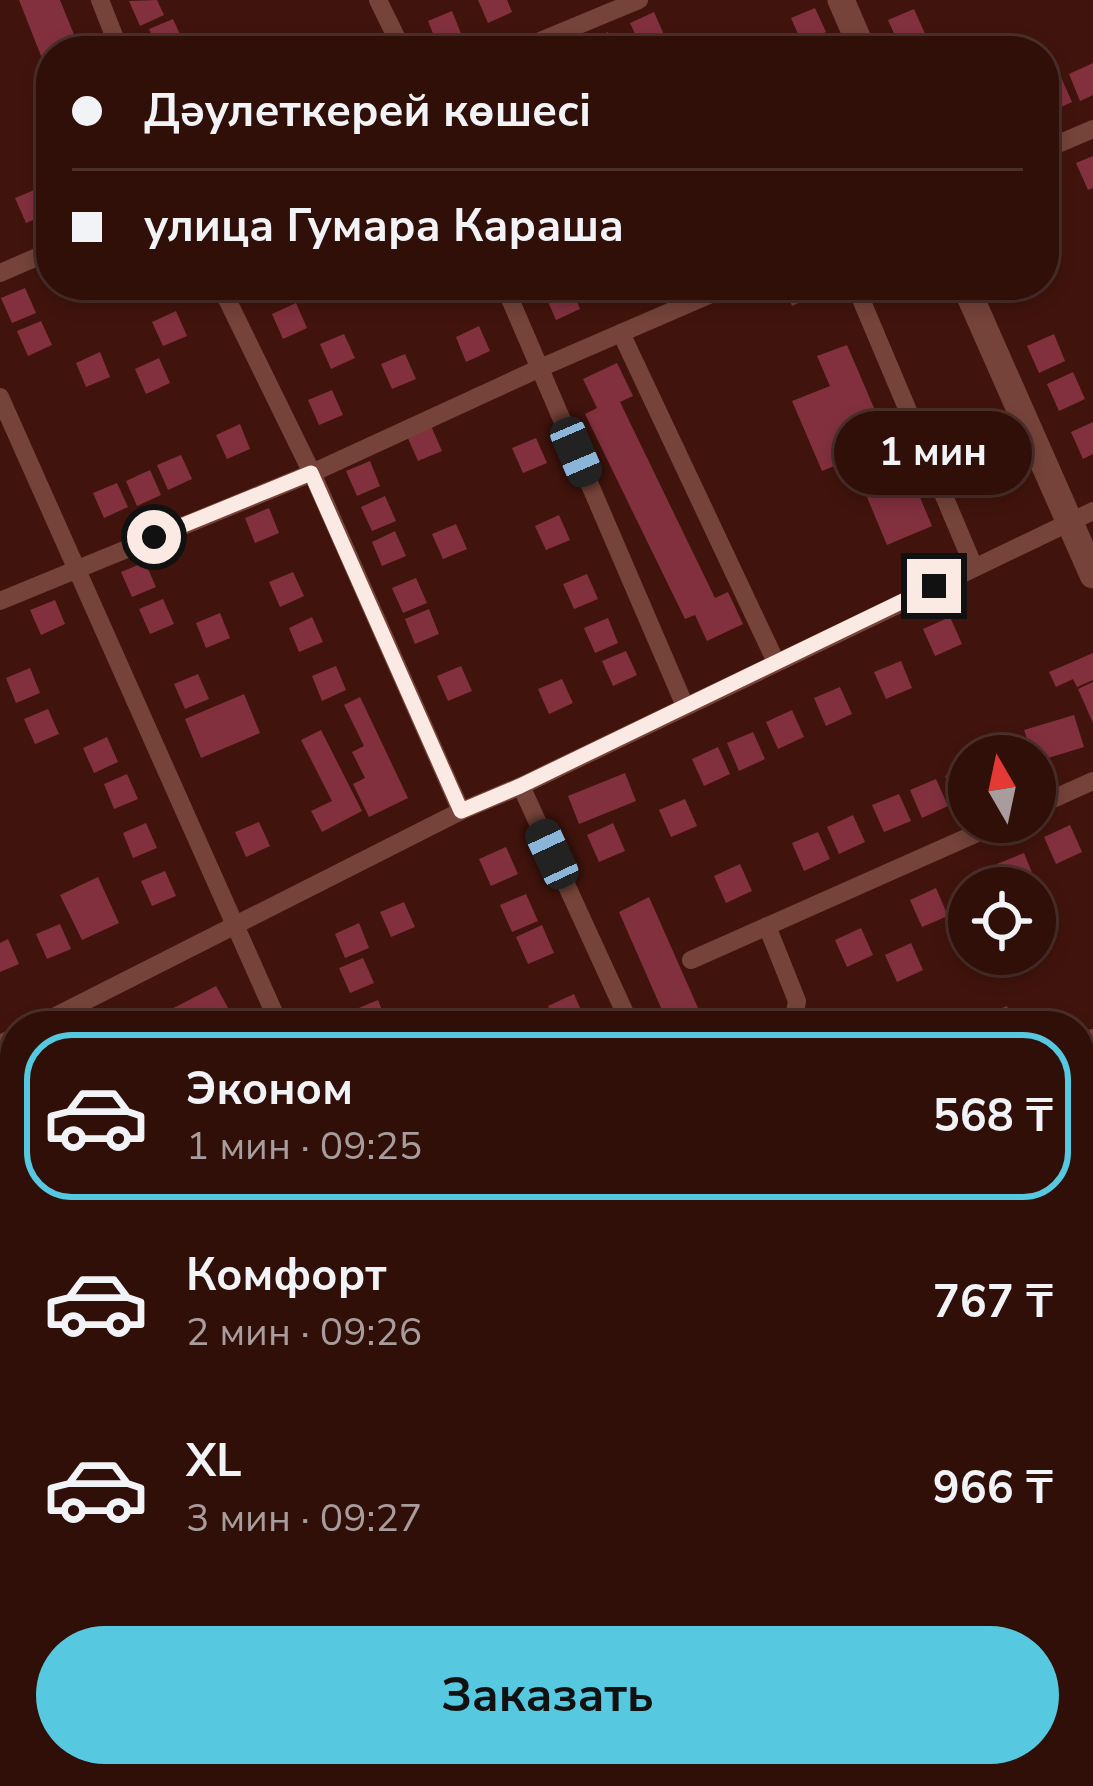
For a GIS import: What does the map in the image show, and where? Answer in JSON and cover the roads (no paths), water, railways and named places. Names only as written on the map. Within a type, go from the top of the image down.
[{"type":"street","points":[[100,0],[115,36]]},
{"type":"street","points":[[378,0],[396,36]]},
{"type":"street","points":[[552,36],[639,0]]},
{"type":"street","points":[[841,0],[857,36]]},
{"type":"street","points":[[1059,144],[1093,129]]},
{"type":"street","points":[[0,273],[36,257]]},
{"type":"street","points":[[227,300],[311,473],[461,811]]},
{"type":"street","points":[[511,300],[685,706]]},
{"type":"street","points":[[0,601],[311,473],[697,300]]},
{"type":"street","points":[[861,300],[974,567]]},
{"type":"street","points":[[973,300],[1081,516],[1093,575]]},
{"type":"street","points":[[621,333],[776,662]]},
{"type":"street","points":[[0,397],[273,1011]]},
{"type":"street","points":[[66,1011],[461,811],[1081,516]]},
{"type":"street","points":[[1056,798],[1093,782]]},
{"type":"street","points":[[520,786],[624,1011]]},
{"type":"street","points":[[692,960],[955,843]]},
{"type":"street","points":[[767,926],[797,1001],[795,1011]]}]
